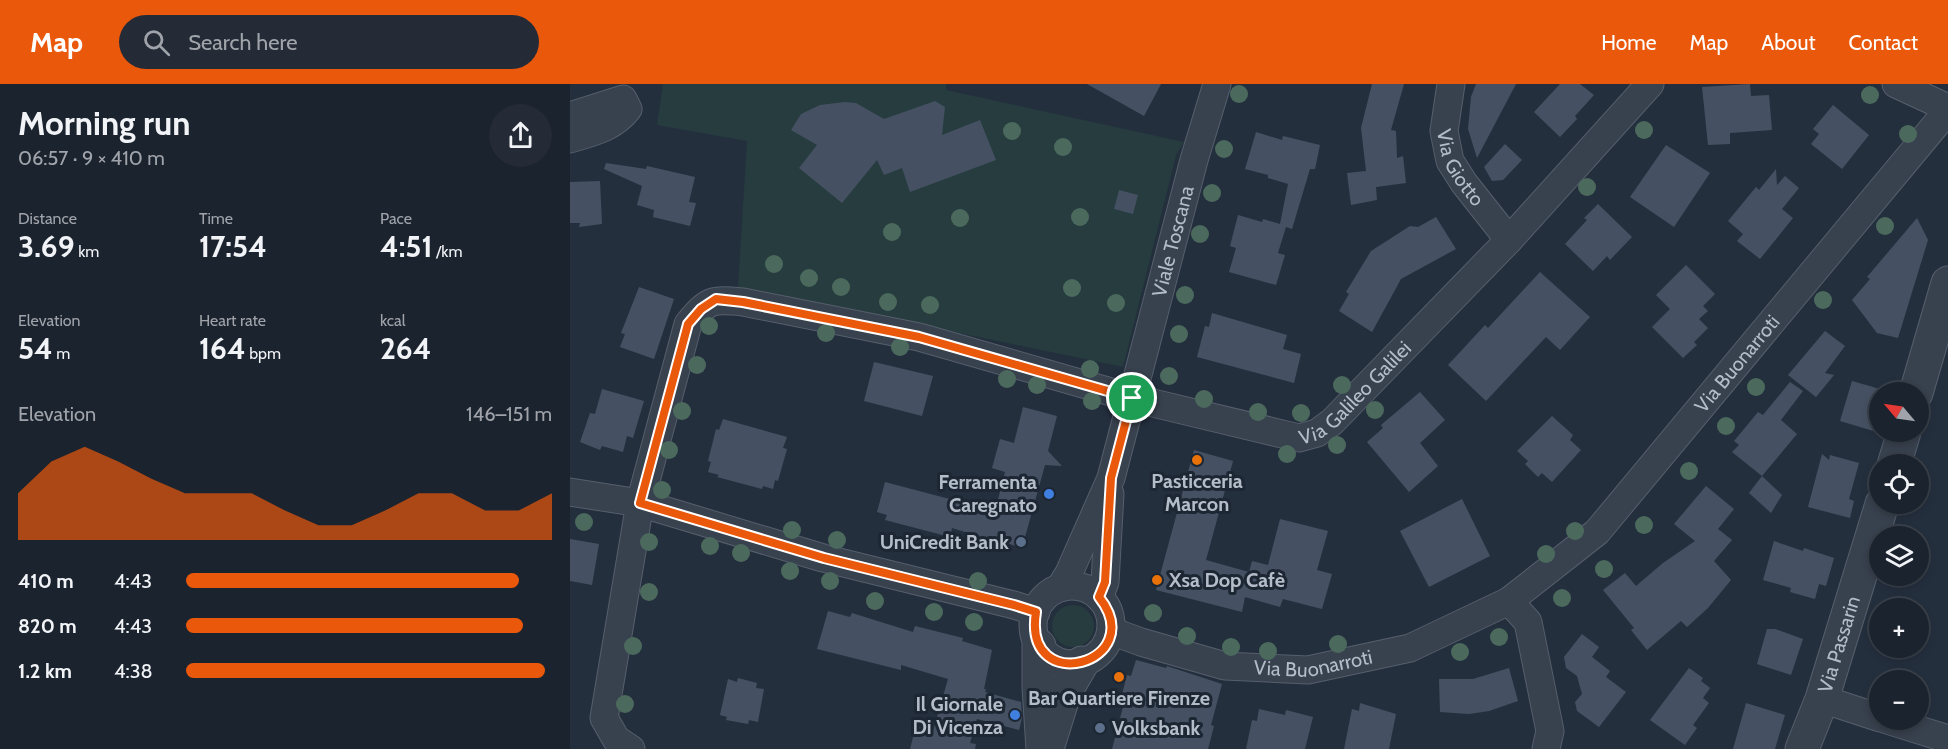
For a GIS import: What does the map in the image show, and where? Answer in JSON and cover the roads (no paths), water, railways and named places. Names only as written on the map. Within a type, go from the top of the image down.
[{"type":"street","name":"Viale Toscana","points":[[1111,478],[1194,160],[1217,84]]},
{"type":"street","name":"Via Giotto","points":[[1451,84],[1443,131],[1450,161],[1464,183],[1509,240]]},
{"type":"street","name":"Via Galileo Galilei","points":[[640,503],[688,324],[701,309],[716,299],[743,302],[919,337],[1132,398],[1299,438],[1317,433],[1332,422],[1509,240],[1650,84]]},
{"type":"street","points":[[1896,84],[1948,109]]},
{"type":"street","points":[[570,116],[623,99],[628,109],[620,119],[604,129],[570,139]]},
{"type":"street","name":"Via Buonarroti","points":[[1111,630],[1141,642],[1225,666],[1308,670],[1410,648],[1509,601],[1597,532],[1948,109]]},
{"type":"street","points":[[1919,382],[1948,283]]},
{"type":"street","points":[[1045,749],[1039,687],[1039,646],[1034,626],[1036,612],[1041,603],[1060,588],[1069,573],[1111,478]]},
{"type":"street","points":[[1099,597],[1105,582],[1111,478]]},
{"type":"street","points":[[570,492],[640,503],[824,558],[1036,612]]},
{"type":"street","points":[[631,749],[616,740],[604,718],[640,503]]},
{"type":"street","name":"Via Passarin","points":[[1802,749],[1822,699],[1879,514]]},
{"type":"street","points":[[1039,646],[1047,655],[1070,664],[1082,663],[1093,658],[1108,641],[1111,619],[1107,607],[1099,597],[1083,588],[1060,588]]},
{"type":"street","points":[[1509,601],[1528,622],[1550,731],[1545,749]]},
{"type":"street","points":[[1045,749],[1064,694],[1082,663]]},
{"type":"street","points":[[1822,699],[1869,714]]},
{"type":"street","points":[[1919,730],[1948,739]]},
{"type":"place","name":"Pasticceria Marcon","points":[[1197,460]]},
{"type":"place","name":"Ferramenta Caregnato","points":[[1049,494]]},
{"type":"place","name":"UniCredit Bank","points":[[1021,542]]},
{"type":"place","name":"Xsa Dop Cafè","points":[[1157,580]]},
{"type":"place","name":"Bar Quartiere Firenze","points":[[1119,677]]},
{"type":"place","name":"Il Giornale Di Vicenza","points":[[1015,715]]},
{"type":"place","name":"Volksbank","points":[[1100,728]]}]
